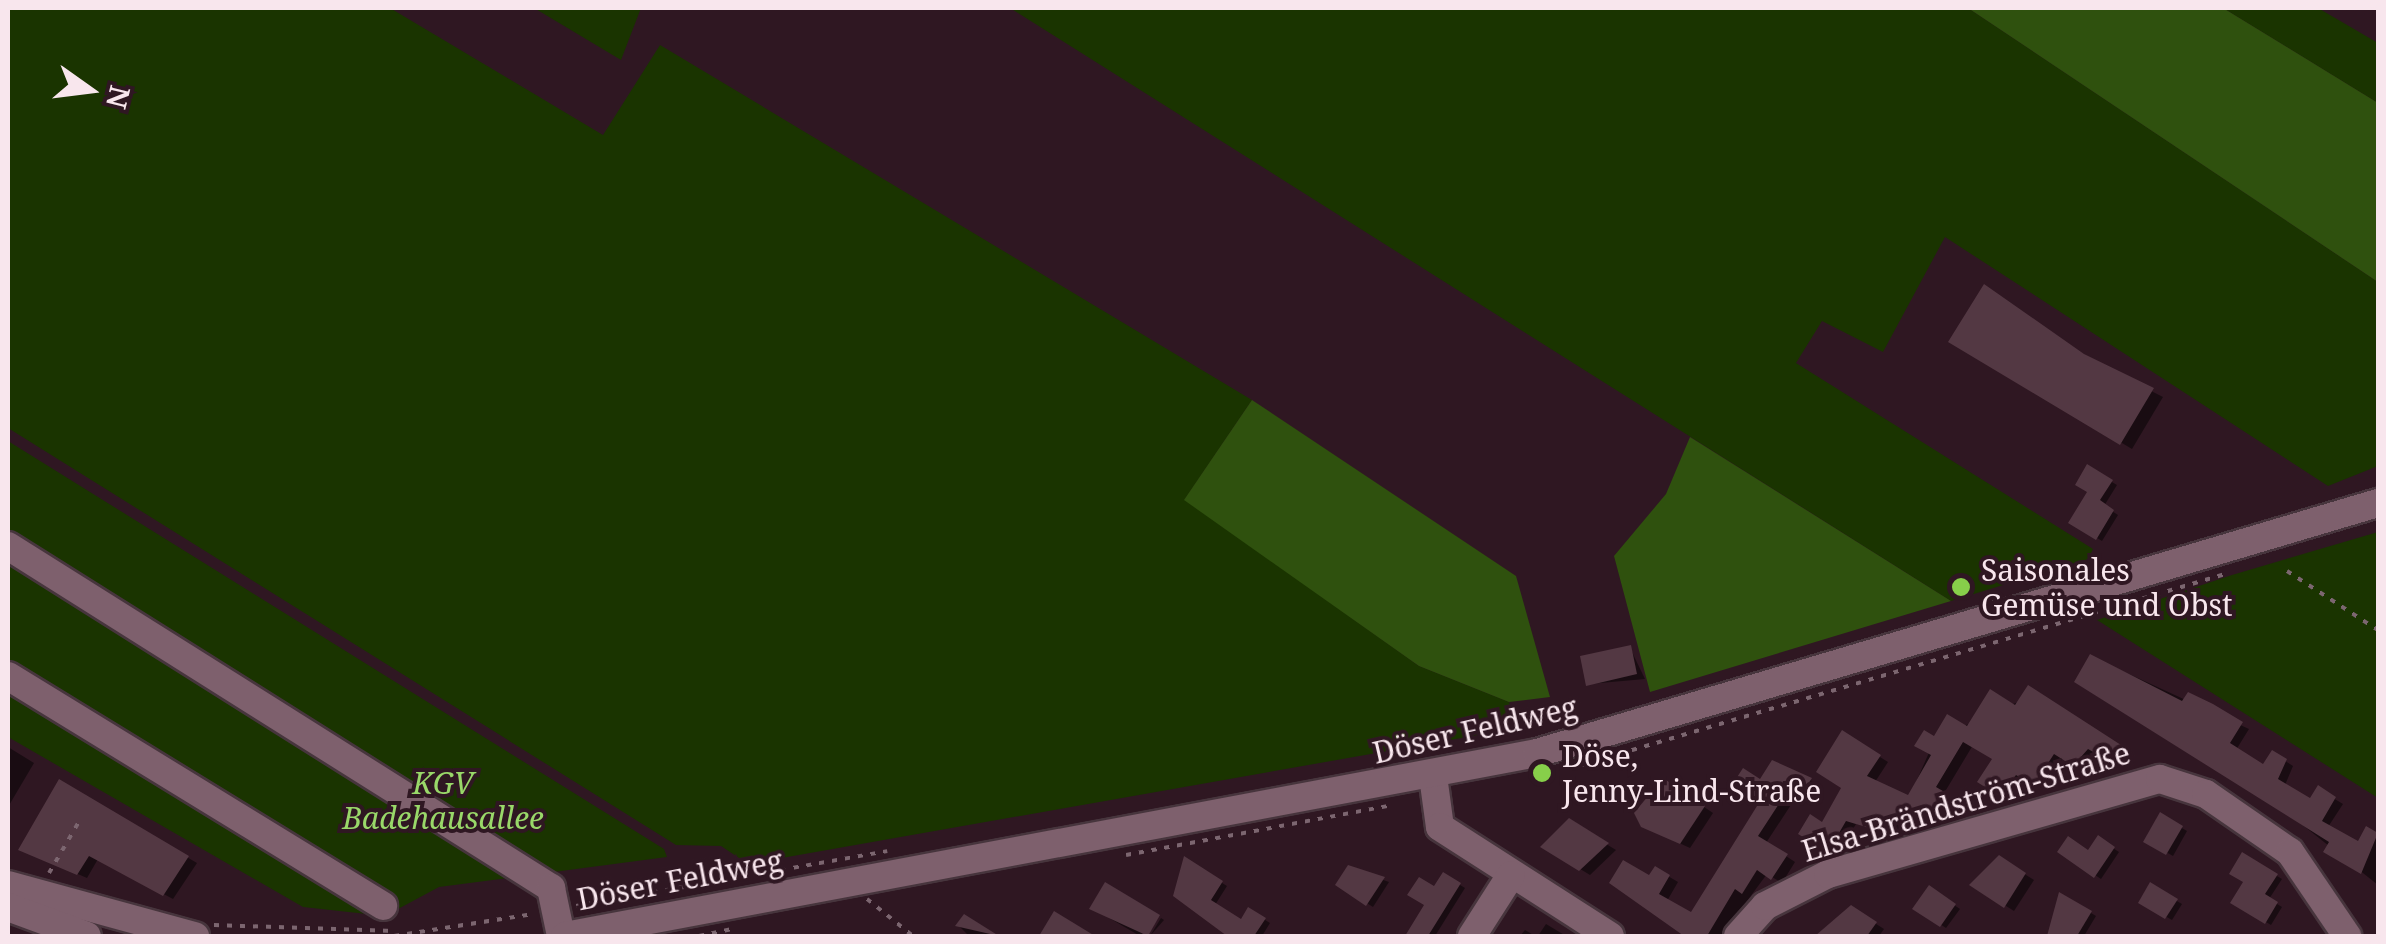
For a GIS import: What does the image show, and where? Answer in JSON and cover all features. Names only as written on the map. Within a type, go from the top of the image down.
[{"type":"street","name":"Döser Feldweg","points":[[561,927],[598,933],[1433,776],[1537,753],[2378,503]]},
{"type":"street","points":[[8,546],[551,888],[561,927]]},
{"type":"street","points":[[8,676],[383,906]]},
{"type":"street","points":[[1433,776],[1440,827],[1610,936]]},
{"type":"street","name":"Elsa-Brändström-Straße","points":[[1738,936],[1766,906],[1828,874],[2160,779],[2206,794],[2290,852],[2347,936]]},
{"type":"street","points":[[1472,936],[1511,875]]},
{"type":"street","points":[[8,885],[195,936]]},
{"type":"street","points":[[8,907],[88,936]]},
{"type":"path","points":[[2286,571],[2378,630]]},
{"type":"path","points":[[44,882],[80,820]]},
{"type":"path","points":[[394,936],[561,927],[902,848]]},
{"type":"path","points":[[871,906],[914,936]]},
{"type":"path","points":[[699,936],[715,936]]},
{"type":"green space","points":[[8,8],[390,8],[603,135],[660,45],[1252,400],[1185,499],[1419,666],[1509,702],[1518,728],[748,864],[721,846],[676,845],[8,428]]},
{"type":"green space","points":[[534,8],[641,8],[621,60]]},
{"type":"green space","points":[[1010,8],[1968,8],[2378,282],[2378,466],[2328,486],[1945,237],[1883,352],[1822,321],[1796,363],[2093,549],[2088,559],[1951,601]]},
{"type":"green space","points":[[1968,8],[2223,8],[2378,103],[2378,282]]},
{"type":"green space","points":[[2223,8],[2318,8],[2378,43],[2378,103]]},
{"type":"green space","points":[[1252,400],[1516,576],[1550,697],[1509,702],[1419,666],[1184,500]]},
{"type":"green space","points":[[1690,437],[1951,601],[1650,692],[1614,556],[1666,494]]},
{"type":"green space","name":"KGV Badehausallee","points":[[8,441],[664,849],[667,857],[439,887],[385,916],[303,907],[8,737]]},
{"type":"green space","points":[[2378,532],[2378,798],[2097,620],[2232,575]]},
{"type":"building","points":[[1984,284],[2084,354],[2154,388],[2120,445],[1948,342]]},
{"type":"building","points":[[2087,464],[2113,480],[2100,500],[2114,510],[2096,540],[2068,523],[2087,492],[2075,485]]},
{"type":"building","points":[[1631,645],[1637,674],[1586,686],[1580,656]]},
{"type":"building","points":[[2090,654],[2182,701],[2188,692],[2213,704],[2243,722],[2230,743],[2263,764],[2272,750],[2287,759],[2278,779],[2310,798],[2318,785],[2336,797],[2322,821],[2358,841],[2366,826],[2378,833],[2361,874],[2323,852],[2329,842],[2074,682]]},
{"type":"building","points":[[2028,685],[2121,745],[2111,762],[2088,749],[2073,766],[2054,754],[2033,786],[2016,775],[2001,797],[1977,782],[1992,759],[1963,742],[1936,787],[1948,794],[1931,822],[1911,810],[1882,832],[1846,821],[1828,852],[1798,834],[1810,814],[1822,822],[1841,788],[1816,772],[1842,730],[1881,755],[1867,776],[1908,795],[1931,755],[1914,746],[1924,730],[1934,736],[1947,714],[1967,726],[1990,689],[2015,705]]},
{"type":"building","points":[[1772,760],[1812,778],[1801,795],[1790,787],[1758,836],[1788,854],[1771,880],[1757,870],[1742,894],[1735,889],[1707,936],[1684,936],[1609,883],[1623,860],[1649,875],[1655,866],[1670,875],[1659,894],[1691,912],[1757,806],[1730,788],[1743,768],[1760,779]]},
{"type":"building","points":[[1663,778],[1705,806],[1680,844],[1641,827],[1634,813]]},
{"type":"building","points":[[59,779],[189,856],[163,896],[89,856],[77,875],[18,850]]},
{"type":"building","points":[[2160,812],[2183,826],[2166,855],[2143,842]]},
{"type":"building","points":[[1569,818],[1609,843],[1579,871],[1540,847]]},
{"type":"building","points":[[2098,835],[2115,847],[2094,878],[2057,852],[2068,836],[2088,850]]},
{"type":"building","points":[[2242,852],[2278,874],[2265,894],[2278,902],[2265,924],[2230,903],[2243,882],[2229,874]]},
{"type":"building","points":[[1999,855],[2026,873],[2004,908],[1969,885]]},
{"type":"building","points":[[1184,856],[1223,881],[1211,900],[1241,919],[1248,907],[1266,918],[1254,936],[1227,936],[1173,896]]},
{"type":"building","points":[[1348,865],[1385,877],[1366,906],[1335,885]]},
{"type":"building","points":[[1443,872],[1461,883],[1428,936],[1405,936],[1424,905],[1407,895],[1419,877],[1434,886]]},
{"type":"building","points":[[1105,882],[1160,915],[1148,936],[1089,909]]},
{"type":"building","points":[[2150,882],[2178,899],[2165,919],[2138,903]]},
{"type":"building","points":[[1929,885],[1956,904],[1940,927],[1912,909]]},
{"type":"building","points":[[2059,892],[2092,911],[2077,936],[2047,936]]},
{"type":"building","points":[[1851,905],[1877,922],[1867,936],[1815,936]]},
{"type":"building","points":[[1054,911],[1095,936],[1039,936]]},
{"type":"building","points":[[964,914],[999,936],[955,926]]},
{"type":"place","name":"Saisonales Gemüse und Obst","points":[[1961,587]]},
{"type":"place","name":"Döse, Jenny-Lind-Straße","points":[[1542,773]]}]
